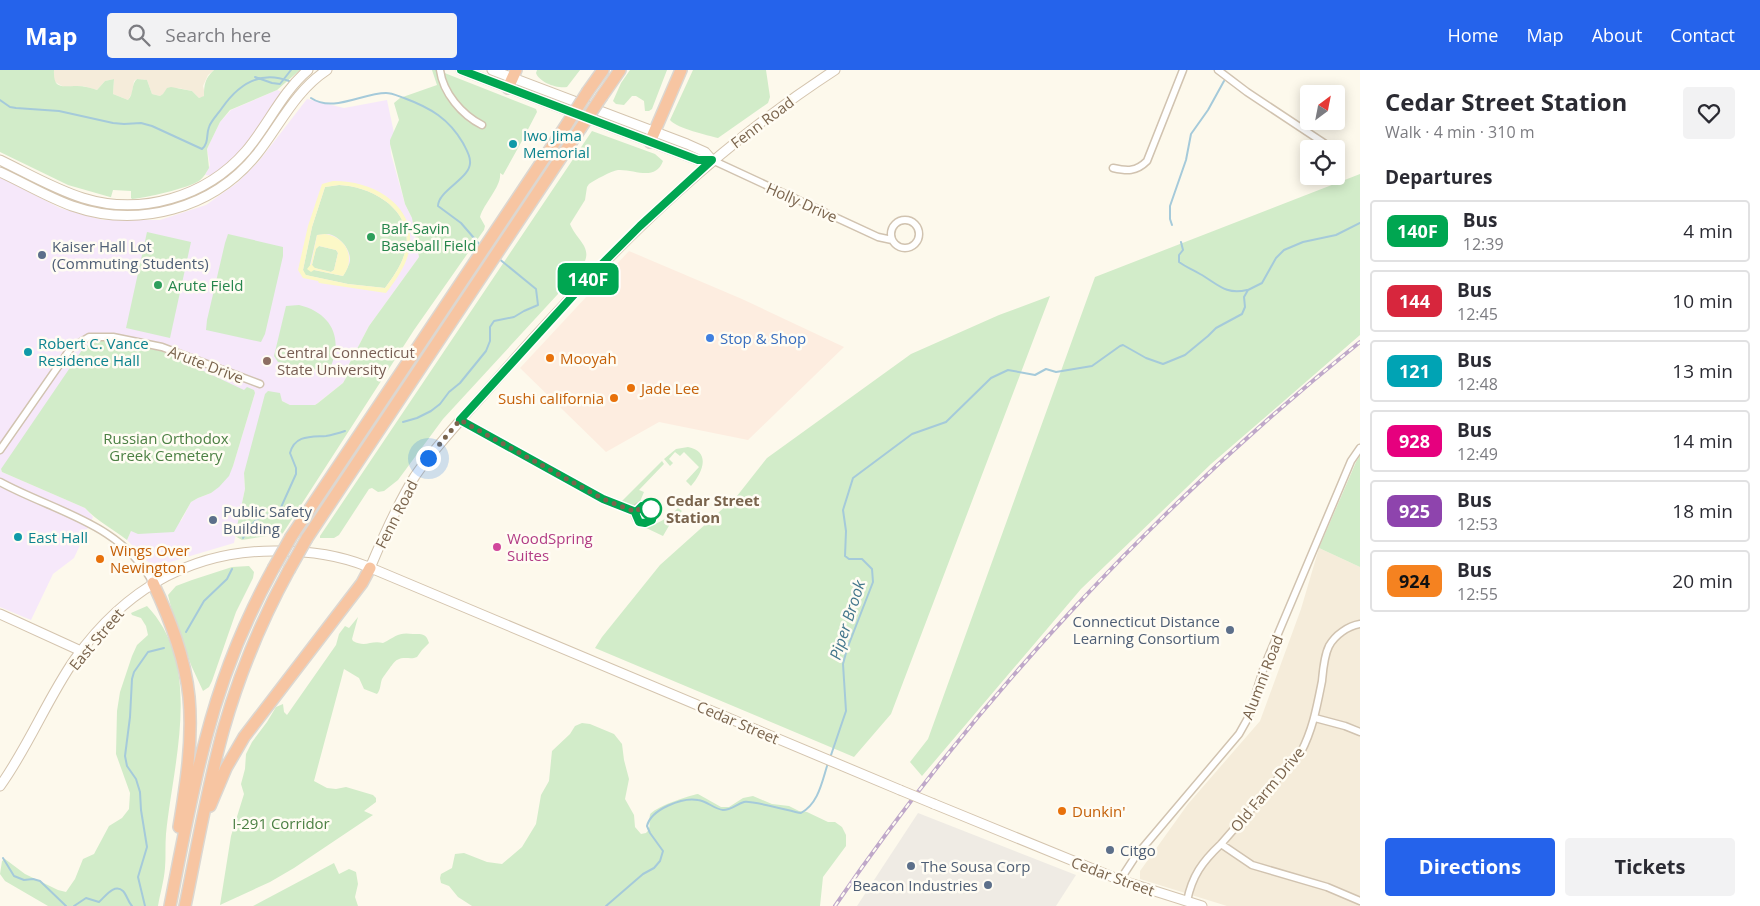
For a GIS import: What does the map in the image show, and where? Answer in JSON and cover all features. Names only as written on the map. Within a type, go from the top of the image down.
[{"type":"highway","points":[[170,903],[199,766],[212,715],[238,642],[273,569],[291,537],[603,70]]},
{"type":"highway","points":[[185,906],[217,754],[236,689],[261,626],[289,570],[307,538],[620,70]]},
{"type":"highway","points":[[652,137],[681,70]]},
{"type":"highway","points":[[202,820],[212,803],[226,768],[244,737],[362,583],[370,568]]},
{"type":"highway","points":[[154,583],[172,626],[182,658],[190,709],[188,760],[171,879],[170,903]]},
{"type":"main road","points":[[0,160],[62,190],[83,198],[116,205],[149,204],[182,196],[200,188],[218,176],[244,153],[291,87],[308,70]]},
{"type":"main road","points":[[461,70],[512,79]]},
{"type":"main road","points":[[492,70],[652,137],[703,151],[712,160]]},
{"type":"main road","name":"Fenn Road","points":[[370,568],[385,532],[410,484],[436,447],[600,266],[640,226],[712,160],[781,106],[835,70]]},
{"type":"main road","points":[[0,172],[62,202],[90,211],[126,216],[156,213],[192,203],[223,186],[249,164],[302,91],[322,71]]},
{"type":"main road","points":[[270,118],[278,124]]},
{"type":"main road","name":"Cedar Street","points":[[272,551],[327,555],[370,568],[1120,880],[1186,904],[1202,906]]},
{"type":"main road","name":"East Street","points":[[1,782],[70,666],[117,611],[154,583],[176,571],[208,560],[244,552],[272,551]]},
{"type":"main road","points":[[0,614],[82,651]]},
{"type":"street","points":[[440,70],[442,81],[457,106],[472,120],[482,125]]},
{"type":"street","points":[[1113,168],[1130,171],[1140,168],[1147,161],[1183,70]]},
{"type":"street","points":[[1218,70],[1247,92],[1319,140]]},
{"type":"street","name":"Holly Drive","points":[[712,160],[878,237],[892,240],[900,247],[911,246],[918,238],[917,228],[907,221],[898,222],[892,230],[892,240]]},
{"type":"street","name":"Arute Drive","points":[[0,450],[71,348],[88,337],[113,337],[162,347],[260,384]]},
{"type":"street","points":[[460,420],[603,499],[636,512]]},
{"type":"street","name":"Alumni Road","points":[[1120,880],[1135,857],[1239,734],[1248,718],[1264,667],[1351,461],[1360,448]]},
{"type":"street","points":[[0,482],[81,518],[100,529],[131,554],[154,583]]},
{"type":"street","name":"Old Farm Drive","points":[[1186,904],[1196,874],[1206,858],[1221,844],[1301,752],[1315,718],[1329,646],[1339,634],[1353,625],[1360,624]]},
{"type":"street","points":[[1315,718],[1360,732]]},
{"type":"street","points":[[1221,844],[1252,865],[1327,888],[1360,901]]},
{"type":"shaded area","points":[[54,70],[214,70],[208,75],[203,86],[205,94],[203,97],[199,98],[192,91],[178,88],[160,96],[152,94],[147,80],[137,79],[134,81],[132,93],[128,100],[113,94],[114,79],[105,81],[97,90],[83,86],[64,87],[53,79]]},
{"type":"shaded area","points":[[277,90],[282,92],[258,129],[236,157],[213,176],[205,175],[210,165],[207,149],[220,122],[231,110]]},
{"type":"shaded area","name":"Central Connecticut State University","points":[[307,99],[344,108],[387,100],[394,133],[390,140],[391,154],[405,204],[412,218],[419,257],[369,326],[347,368],[347,376],[343,383],[315,405],[290,405],[282,401],[244,473],[245,489],[234,543],[160,565],[151,564],[127,540],[131,531],[181,521],[191,502],[211,493],[228,476],[233,466],[255,393],[244,390],[1,469],[2,472],[85,508],[93,517],[74,558],[53,574],[31,620],[0,607],[0,177],[60,208],[103,220],[160,220],[206,205],[237,183],[259,161]]},
{"type":"shaded area","points":[[629,251],[742,299],[844,347],[748,440],[659,422],[606,452],[520,368]]},
{"type":"shaded area","points":[[1319,548],[1360,567],[1360,906],[1227,906],[1140,879],[1140,871],[1188,804],[1260,721],[1301,609]]},
{"type":"shaded area","points":[[918,813],[1076,875],[1056,906],[857,906]]},
{"type":"green space","points":[[0,70],[54,70],[55,81],[60,86],[82,86],[97,90],[105,81],[114,79],[113,94],[128,100],[137,79],[147,80],[152,94],[160,96],[167,88],[171,87],[192,91],[199,98],[204,96],[206,82],[214,70],[300,70],[277,90],[230,110],[220,122],[207,149],[209,168],[199,181],[186,187],[132,199],[131,191],[113,190],[110,197],[68,185],[0,152]]},
{"type":"green space","points":[[432,70],[437,70],[536,109],[537,112],[503,175],[500,173],[496,189],[482,212],[480,217],[485,226],[484,230],[414,330],[283,533],[279,536],[242,540],[235,536],[245,489],[244,473],[265,394],[268,391],[280,393],[282,401],[290,405],[315,405],[343,383],[347,376],[347,368],[369,326],[419,257],[412,218],[405,204],[390,140],[399,120],[394,103],[400,98],[437,85]]},
{"type":"green space","points":[[537,70],[580,70],[567,87],[563,87],[544,82],[536,73]]},
{"type":"green space","points":[[630,70],[667,70],[652,109],[649,111],[645,111],[644,101],[636,96],[632,96],[624,105],[616,104],[613,101],[621,83]]},
{"type":"green space","points":[[693,70],[766,70],[770,97],[768,103],[718,138],[679,126],[670,120]]},
{"type":"green space","points":[[592,131],[655,154],[663,161],[655,171],[650,173],[618,170],[589,184],[585,200],[570,224],[586,250],[585,262],[581,269],[443,419],[398,480],[384,491],[378,492],[372,488],[369,489],[339,535],[334,538],[320,538],[320,536]]},
{"type":"green space","points":[[1360,174],[1360,335],[1211,464],[1081,589],[922,776],[910,762],[928,739],[1095,277],[1332,185],[1345,185],[1345,180]]},
{"type":"green space","name":"Balf-Savin Baseball Field","points":[[351,186],[376,195],[396,211],[403,222],[406,234],[405,254],[398,269],[385,288],[348,284],[305,275],[303,270],[312,227],[325,187]],"holes":[[[329,234],[341,241],[349,252],[350,261],[343,276],[314,270],[310,265],[317,235]]]},
{"type":"green space","name":"Arute Field","points":[[147,232],[191,242],[170,338],[126,328]]},
{"type":"green space","points":[[228,234],[283,247],[283,256],[265,334],[261,342],[206,330]]},
{"type":"green space","name":"Balf-Savin Baseball Field","points":[[319,246],[336,250],[338,253],[334,270],[331,272],[314,268],[312,265],[316,248]]},
{"type":"green space","points":[[1050,296],[891,714],[854,757],[595,648],[660,565],[737,496],[767,458],[911,354],[999,315]]},
{"type":"green space","points":[[299,305],[320,314],[333,330],[335,350],[328,372],[278,362],[274,356],[286,306]]},
{"type":"green space","name":"Russian Orthodox Greek Cemetery","points":[[95,339],[161,351],[244,390],[247,387],[254,390],[255,393],[229,476],[211,493],[191,502],[174,532],[138,534],[131,531],[127,540],[85,508],[2,472],[1,469],[82,350]]},
{"type":"green space","points":[[688,447],[700,453],[703,464],[699,475],[691,486],[686,481],[699,467],[684,452],[680,456],[675,452],[669,459],[673,463],[670,466],[664,459],[676,449]]},
{"type":"green space","points":[[1360,456],[1360,567],[1319,548]]},
{"type":"green space","points":[[662,461],[664,464],[639,490],[644,492],[639,504],[632,506],[621,502]]},
{"type":"green space","points":[[678,508],[682,511],[670,524],[663,536],[642,526],[657,523]]},
{"type":"green space","points":[[249,566],[254,572],[253,578],[236,612],[212,681],[209,687],[203,691],[191,665],[168,595],[176,586],[192,580],[232,567]]},
{"type":"green space","points":[[147,606],[164,630],[175,657],[180,686],[178,746],[166,834],[164,873],[158,906],[48,906],[5,881],[0,874],[2,861],[5,859],[25,874],[66,892],[75,879],[83,859],[94,854],[109,826],[122,818],[129,809],[130,793],[116,754],[117,711],[120,692],[132,656],[137,645],[148,635],[146,626],[141,618],[131,613]]},
{"type":"green space","name":"I-291 Corridor","points":[[358,617],[352,639],[357,643],[383,643],[398,635],[419,634],[427,637],[429,643],[417,657],[402,658],[396,661],[382,679],[377,694],[364,689],[359,678],[344,669],[314,781],[327,788],[346,787],[373,795],[376,798],[376,802],[364,811],[373,815],[294,868],[270,882],[220,905],[231,836],[244,794],[241,784],[246,754],[276,707],[283,704],[284,712],[287,715],[336,645],[339,634],[345,626],[349,628]]},
{"type":"green space","points":[[582,723],[590,724],[614,734],[622,744],[629,779],[625,799],[634,815],[635,827],[641,834],[648,831],[652,812],[672,802],[698,794],[721,807],[729,807],[743,798],[753,796],[772,804],[789,806],[799,811],[807,812],[828,822],[835,822],[842,827],[846,835],[846,846],[823,877],[820,906],[472,906],[458,897],[449,886],[441,883],[440,878],[441,874],[452,868],[455,854],[464,853],[487,862],[502,864],[522,847],[536,824],[541,795],[549,781],[552,751],[570,734],[575,726]]},
{"type":"green space","name":"I-291 Corridor","points":[[334,863],[339,874],[349,869],[356,872],[358,884],[355,897],[358,906],[253,906]]},
{"type":"sand","points":[[333,181],[347,182],[374,189],[397,205],[405,216],[409,229],[409,251],[402,270],[386,293],[319,283],[318,281],[303,278],[298,270],[308,226],[322,184]],"holes":[[[351,186],[376,195],[387,202],[403,222],[406,234],[405,254],[398,269],[385,288],[348,284],[306,275],[303,270],[312,227],[325,187]]]},
{"type":"sand","points":[[317,235],[333,236],[344,244],[349,256],[349,263],[343,276],[314,270],[311,272],[307,269],[311,264]],"holes":[[[319,246],[336,250],[338,253],[334,270],[331,272],[315,268],[312,265],[316,249]]]},
{"type":"waterway","points":[[255,77],[280,84],[291,70]]},
{"type":"waterway","points":[[0,100],[10,107],[16,108],[59,111],[113,123],[141,123],[152,126],[202,149],[206,144],[211,122],[228,100],[243,86],[269,77],[289,81]]},
{"type":"waterway","points":[[1172,225],[1170,206],[1186,160],[1191,134],[1208,110],[1224,81]]},
{"type":"waterway","points":[[311,98],[329,104],[377,94],[391,94],[431,110],[452,127],[469,154],[469,167],[466,173],[439,200],[438,206],[461,223],[480,245]]},
{"type":"waterway","name":"Piper Brook","points":[[830,758],[846,711],[843,664],[873,582],[872,569],[862,559],[849,559],[845,556],[846,531],[843,510],[853,478],[912,434],[946,422],[991,378],[1008,370],[1035,375],[1046,369],[1056,372],[1092,366],[1123,345],[1146,358],[1163,364],[1185,355],[1216,328],[1242,314],[1245,307],[1244,297],[1248,290],[1262,283],[1276,258],[1284,250],[1303,242],[1336,235],[1360,223]]},
{"type":"waterway","points":[[1181,242],[1183,250],[1179,255],[1179,262],[1227,290],[1247,290]]},
{"type":"waterway","points":[[403,422],[431,411],[460,383],[486,351],[490,341],[490,327],[494,321],[514,317],[538,305],[536,289],[498,258]]},
{"type":"waterway","points":[[243,538],[259,518],[278,514],[296,474],[296,468],[290,453],[295,443],[304,438],[326,436],[345,431]]},
{"type":"waterway","points":[[186,632],[204,601],[227,579],[232,569]]},
{"type":"waterway","points":[[145,906],[138,877],[147,847],[140,792],[136,779],[127,766],[125,756],[134,672],[148,652],[164,648]]},
{"type":"waterway","name":"Piper Brook","points":[[606,906],[643,874],[654,868],[660,861],[663,851],[647,826],[655,814],[661,810],[676,802],[692,800],[701,801],[723,810],[748,802],[801,813],[816,798],[828,763]]},
{"type":"waterway","points":[[3,858],[14,876],[24,880],[33,879],[40,881],[66,906]]},
{"type":"waterway","points":[[74,906],[86,898],[99,902],[116,889],[120,889],[126,894],[132,906]]},
{"type":"railway","points":[[835,906],[891,828],[950,751],[1012,677],[1077,605],[1144,535],[1214,468],[1360,342]]},
{"type":"bus line","name":"140F","points":[[461,70],[698,160],[712,160],[640,226],[600,266],[460,420],[603,499],[636,512],[642,506],[647,506],[653,512],[652,520],[647,523],[639,522],[636,515]]},
{"type":"place","name":"Iwo Jima Memorial","points":[[513,144]]},
{"type":"place","name":"Balf-Savin Baseball Field","points":[[371,237]]},
{"type":"place","name":"Kaiser Hall Lot (Commuting Students)","points":[[42,255]]},
{"type":"place","name":"Arute Field","points":[[158,285]]},
{"type":"place","name":"Stop & Shop","points":[[710,338]]},
{"type":"place","name":"Robert C. Vance Residence Hall","points":[[28,352]]},
{"type":"place","name":"Mooyah","points":[[550,358]]},
{"type":"place","name":"Central Connecticut State University","points":[[267,361]]},
{"type":"place","name":"Jade Lee","points":[[631,388]]},
{"type":"place","name":"Sushi california","points":[[614,398]]},
{"type":"place","name":"Cedar Street Station","points":[[651,509]]},
{"type":"place","name":"Public Safety Building","points":[[213,520]]},
{"type":"place","name":"East Hall","points":[[18,537]]},
{"type":"place","name":"WoodSpring Suites","points":[[497,547]]},
{"type":"place","name":"Wings Over Newington","points":[[100,559]]},
{"type":"place","name":"Connecticut Distance Learning Consortium","points":[[1230,630]]},
{"type":"place","name":"Dunkin'","points":[[1062,811]]},
{"type":"place","name":"Citgo","points":[[1110,850]]},
{"type":"place","name":"The Sousa Corp","points":[[911,866]]},
{"type":"place","name":"Beacon Industries","points":[[988,885]]},
{"type":"route","points":[[428,458],[460,420],[620,507],[636,512],[642,506],[647,506],[651,509]]}]
